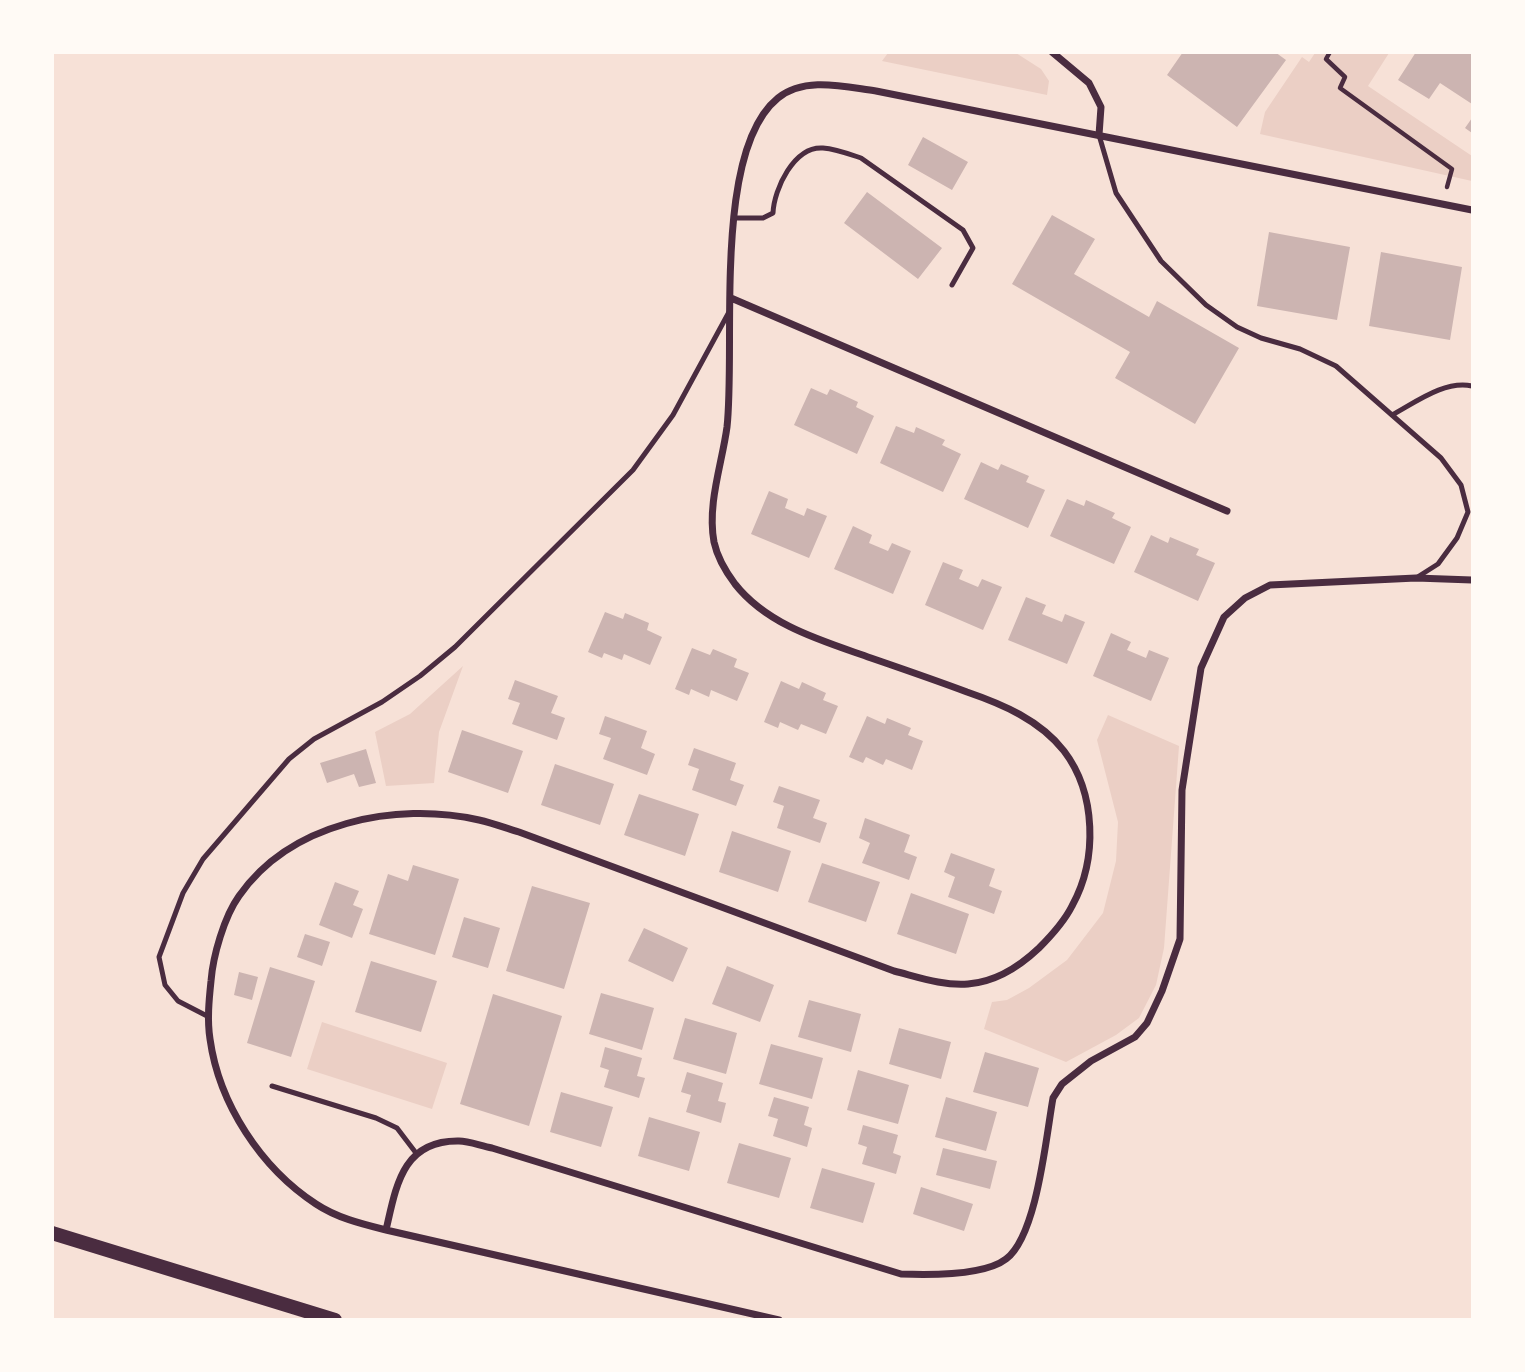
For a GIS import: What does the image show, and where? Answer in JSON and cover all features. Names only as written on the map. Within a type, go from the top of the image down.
[{"type":"main road","points":[[52,1233],[335,1320]]},
{"type":"street","points":[[1052,52],[1089,83],[1101,107],[1099,135]]},
{"type":"street","points":[[779,1320],[349,1220],[317,1205],[285,1180],[254,1146],[230,1104],[217,1073],[209,1038],[213,963],[223,930],[238,897],[267,864],[298,843],[343,824],[394,815],[435,814],[479,820],[587,856],[894,971],[938,982],[968,984],[998,977],[1025,961],[1054,933],[1074,904],[1086,868],[1090,839],[1088,807],[1081,778],[1063,749],[1040,727],[1018,713],[798,632],[765,611],[736,586],[714,544],[712,522],[727,426],[738,179],[751,138],[764,113],[778,97],[800,87],[820,84],[876,91],[1472,210]]},
{"type":"street","points":[[731,298],[1227,511]]},
{"type":"street","points":[[386,1230],[396,1185],[404,1168],[416,1153],[435,1145],[459,1141],[492,1148],[901,1274],[930,1276],[970,1272],[1005,1260],[1022,1242],[1031,1220],[1053,1098],[1062,1084],[1091,1061],[1135,1037],[1147,1023],[1162,991],[1180,939],[1182,790],[1201,668],[1224,617],[1245,597],[1270,586],[1416,578],[1472,580]]},
{"type":"lane","points":[[1099,135],[1116,193],[1161,261],[1206,305],[1237,327],[1261,338],[1300,349],[1336,366],[1441,458],[1461,485],[1468,512],[1457,538],[1438,564],[1416,578]]},
{"type":"lane","points":[[735,218],[763,218],[773,213],[774,200],[782,181],[805,152],[821,147],[852,155],[861,158],[963,230],[973,248],[952,285]]},
{"type":"lane","points":[[209,1017],[178,1001],[165,985],[159,957],[183,892],[203,859],[289,759],[314,739],[382,702],[420,676],[455,647],[633,470],[673,415],[731,309]]},
{"type":"lane","points":[[1392,415],[1435,391],[1463,384],[1472,386]]},
{"type":"lane","points":[[272,1086],[376,1118],[397,1128],[416,1153]]},
{"type":"path","points":[[1330,52],[1326,59],[1345,77],[1340,88],[1452,169],[1443,204]]},
{"type":"shaded area","points":[[888,53],[1016,53],[1041,69],[1049,81],[1047,95],[882,61]]},
{"type":"shaded area","points":[[1315,53],[1389,53],[1368,86],[1472,156],[1472,181],[1260,134],[1265,112],[1302,57],[1309,62]]},
{"type":"shaded area","points":[[463,666],[439,732],[434,783],[386,786],[375,732],[410,714]]},
{"type":"shaded area","points":[[1108,715],[1179,746],[1164,948],[1156,985],[1139,1018],[1116,1035],[1066,1062],[984,1029],[992,1002],[1007,1000],[1029,988],[1067,960],[1103,913],[1116,861],[1118,822],[1097,740]]},
{"type":"shaded area","points":[[322,1022],[447,1063],[432,1109],[307,1069]]},
{"type":"building","points":[[1183,52],[1275,52],[1286,60],[1237,127],[1167,75]]},
{"type":"building","points":[[1416,52],[1472,52],[1472,104],[1440,83],[1429,99],[1398,80]]},
{"type":"building","points":[[1472,118],[1472,133],[1465,128]]},
{"type":"building","points":[[923,137],[968,162],[952,190],[908,165]]},
{"type":"building","points":[[867,192],[942,248],[918,279],[844,223]]},
{"type":"building","points":[[1052,215],[1095,239],[1074,274],[1149,317],[1157,301],[1239,348],[1195,424],[1115,378],[1130,352],[1012,284]]},
{"type":"building","points":[[1269,232],[1350,247],[1337,320],[1257,306]]},
{"type":"building","points":[[1381,252],[1462,267],[1450,340],[1369,326]]},
{"type":"building","points":[[811,388],[827,395],[830,389],[858,402],[856,407],[874,416],[857,454],[794,425]]},
{"type":"building","points":[[896,426],[914,433],[916,427],[945,440],[942,445],[961,454],[943,492],[880,463]]},
{"type":"building","points":[[981,462],[998,470],[1001,464],[1029,476],[1026,482],[1045,490],[1028,528],[964,499]]},
{"type":"building","points":[[769,491],[788,499],[785,508],[804,516],[807,508],[827,516],[809,558],[751,534]]},
{"type":"building","points":[[1067,499],[1084,506],[1086,500],[1115,513],[1112,518],[1131,527],[1114,564],[1050,536]]},
{"type":"building","points":[[853,526],[872,535],[869,543],[888,551],[892,543],[911,551],[893,594],[834,569]]},
{"type":"building","points":[[1151,535],[1168,543],[1170,537],[1199,549],[1196,555],[1215,563],[1198,601],[1134,572]]},
{"type":"building","points":[[943,562],[963,570],[959,579],[978,587],[982,579],[1002,587],[983,630],[925,605]]},
{"type":"building","points":[[1026,597],[1046,605],[1042,614],[1062,622],[1065,614],[1085,622],[1067,664],[1008,640]]},
{"type":"building","points":[[605,612],[623,619],[625,613],[649,623],[647,630],[662,637],[650,665],[624,654],[622,660],[604,653],[602,658],[588,652]]},
{"type":"building","points":[[1111,633],[1131,642],[1127,650],[1146,658],[1149,650],[1169,658],[1151,701],[1093,676]]},
{"type":"building","points":[[692,648],[710,655],[713,649],[737,659],[734,667],[749,673],[737,701],[711,690],[709,697],[691,689],[689,695],[675,689]]},
{"type":"building","points":[[515,680],[558,696],[551,713],[565,718],[557,740],[512,724],[520,703],[508,699]]},
{"type":"building","points":[[781,681],[799,689],[802,682],[826,693],[823,700],[838,706],[826,734],[801,724],[798,730],[780,722],[778,728],[764,722]]},
{"type":"building","points":[[605,716],[647,731],[641,748],[655,754],[647,775],[603,759],[611,738],[599,734]]},
{"type":"building","points":[[867,716],[885,724],[887,718],[911,728],[908,735],[923,741],[912,770],[886,759],[883,765],[866,757],[863,763],[849,757]]},
{"type":"building","points":[[462,730],[523,751],[508,793],[448,772]]},
{"type":"building","points":[[694,748],[736,763],[730,780],[744,785],[736,806],[692,790],[699,769],[688,765]]},
{"type":"building","points":[[366,749],[376,783],[359,787],[354,774],[327,783],[320,763]]},
{"type":"building","points":[[555,764],[614,784],[600,825],[541,805]]},
{"type":"building","points":[[779,786],[820,800],[813,818],[827,823],[820,843],[777,828],[784,806],[773,802]]},
{"type":"building","points":[[639,794],[699,814],[685,856],[624,835]]},
{"type":"building","points":[[865,818],[910,835],[904,852],[917,857],[909,880],[862,863],[870,843],[859,838]]},
{"type":"building","points":[[732,831],[791,851],[778,892],[719,872]]},
{"type":"building","points":[[951,853],[995,869],[989,886],[1002,891],[994,914],[948,897],[955,877],[944,872]]},
{"type":"building","points":[[822,863],[880,882],[866,922],[808,902]]},
{"type":"building","points":[[413,865],[459,879],[435,955],[369,934],[388,874],[408,881]]},
{"type":"building","points":[[335,882],[359,891],[353,905],[363,909],[352,938],[319,925]]},
{"type":"building","points":[[532,886],[590,903],[564,989],[506,971]]},
{"type":"building","points":[[911,893],[969,914],[956,954],[897,934]]},
{"type":"building","points":[[464,917],[500,928],[488,968],[452,957]]},
{"type":"building","points":[[644,928],[688,948],[673,982],[628,961]]},
{"type":"building","points":[[305,934],[330,942],[322,966],[297,957]]},
{"type":"building","points":[[371,961],[437,981],[421,1032],[355,1012]]},
{"type":"building","points":[[727,966],[774,985],[760,1022],[712,1004]]},
{"type":"building","points":[[270,967],[315,981],[291,1057],[247,1043]]},
{"type":"building","points":[[239,972],[258,977],[252,1000],[234,995]]},
{"type":"building","points":[[601,993],[654,1008],[642,1050],[589,1034]]},
{"type":"building","points":[[493,994],[562,1016],[529,1126],[460,1104]]},
{"type":"building","points":[[809,1000],[861,1014],[851,1052],[798,1037]]},
{"type":"building","points":[[685,1018],[737,1033],[726,1074],[673,1059]]},
{"type":"building","points":[[899,1028],[951,1042],[941,1079],[889,1064]]},
{"type":"building","points":[[771,1044],[823,1058],[812,1099],[759,1084]]},
{"type":"building","points":[[605,1047],[642,1058],[637,1076],[645,1078],[639,1098],[604,1087],[609,1070],[600,1067]]},
{"type":"building","points":[[985,1052],[1039,1068],[1028,1107],[973,1092]]},
{"type":"building","points":[[858,1070],[909,1085],[898,1124],[847,1110]]},
{"type":"building","points":[[687,1072],[723,1083],[718,1101],[726,1103],[721,1123],[686,1112],[691,1095],[681,1092]]},
{"type":"building","points":[[561,1092],[613,1107],[601,1147],[550,1132]]},
{"type":"building","points":[[774,1097],[809,1107],[804,1125],[812,1128],[807,1147],[773,1136],[778,1119],[768,1116]]},
{"type":"building","points":[[946,1097],[997,1112],[986,1151],[935,1137]]},
{"type":"building","points":[[649,1117],[700,1132],[689,1171],[638,1156]]},
{"type":"building","points":[[863,1125],[898,1135],[893,1153],[901,1156],[896,1174],[862,1164],[867,1147],[858,1144]]},
{"type":"building","points":[[739,1143],[791,1158],[779,1198],[727,1183]]},
{"type":"building","points":[[943,1148],[997,1161],[990,1189],[936,1175]]},
{"type":"building","points":[[822,1168],[875,1183],[863,1223],[810,1208]]},
{"type":"building","points":[[921,1187],[973,1204],[964,1231],[913,1214]]}]
